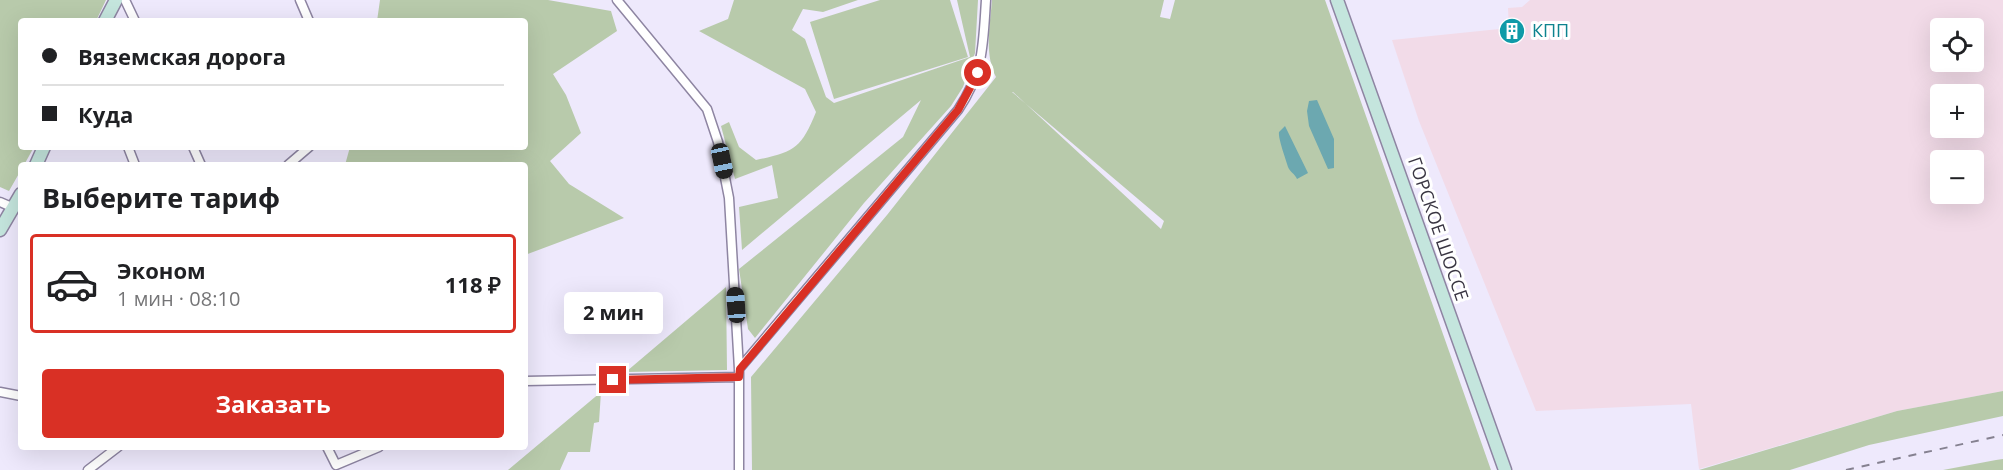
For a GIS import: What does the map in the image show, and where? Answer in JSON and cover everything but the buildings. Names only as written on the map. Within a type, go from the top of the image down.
[{"type":"main road","points":[[107,18],[116,0]]},
{"type":"main road","name":"ГОРСКОЕ ШОССЕ","points":[[1337,0],[1505,470]]},
{"type":"main road","points":[[0,230],[18,200]]},
{"type":"street","points":[[125,0],[134,18]]},
{"type":"street","points":[[300,0],[308,18]]},
{"type":"street","points":[[617,0],[707,109],[717,142],[729,198],[739,373],[739,470]]},
{"type":"street","points":[[528,381],[739,373],[958,110],[973,85],[981,65],[986,0]]},
{"type":"street","points":[[292,162],[306,150]]},
{"type":"street","points":[[0,202],[14,208]]},
{"type":"street","points":[[0,392],[18,395]]},
{"type":"street","points":[[88,470],[114,450]]},
{"type":"street","points":[[328,450],[336,465],[372,450]]},
{"type":"shaded area","points":[[0,0],[106,0],[97,18],[18,18],[18,150],[32,150],[26,162],[18,162],[18,175],[9,191],[0,187]]},
{"type":"shaded area","points":[[380,0],[548,0],[611,11],[617,31],[553,74],[566,95],[581,133],[550,161],[569,184],[624,218],[528,254],[528,162],[346,162],[349,150],[528,150],[528,18],[377,18]]},
{"type":"shaded area","points":[[734,0],[858,0],[823,12],[803,9],[792,30],[805,39],[826,97],[834,103],[970,57],[957,0],[978,0],[975,53],[963,87],[951,106],[864,203],[755,338],[748,329],[739,269],[903,137],[921,100],[742,250],[739,207],[778,198],[772,165],[735,179],[721,126],[729,122],[739,147],[756,160],[795,147],[806,134],[816,112],[805,89],[699,31],[728,19]]},
{"type":"shaded area","points":[[880,0],[950,0],[968,57],[834,99],[810,22]]},
{"type":"shaded area","points":[[992,0],[1164,0],[1160,17],[1170,19],[1175,0],[1325,0],[1491,470],[752,470],[751,377],[887,215],[996,77],[989,49]],"holes":[[[1024,102],[1164,221],[1161,229]]]},
{"type":"shaded area","points":[[1530,0],[2003,0],[2003,391],[1897,411],[1699,469],[1691,404],[1536,411],[1419,121],[1392,40],[1509,28],[1508,8],[1522,7]]},
{"type":"shaded area","points":[[1317,100],[1334,139],[1334,168],[1328,169],[1309,126],[1307,111],[1309,101]]},
{"type":"shaded area","points":[[1285,126],[1308,173],[1297,179],[1288,167],[1280,139],[1279,132]]},
{"type":"shaded area","points":[[726,287],[727,370],[627,372],[627,371]]},
{"type":"shaded area","points":[[2003,391],[2003,416],[1869,445],[1790,470],[1699,470],[1897,411]]},
{"type":"shaded area","points":[[601,392],[599,422],[594,423],[590,452],[568,452],[560,470],[508,470]]},
{"type":"shaded area","points":[[2003,459],[2003,470],[1943,470],[1996,460]]},
{"type":"railway","points":[[1846,470],[2003,435]]},
{"type":"place","name":"КПП","points":[[1512,31]]},
{"type":"route","points":[[613,380],[739,377],[740,369],[958,110],[978,73]]}]
